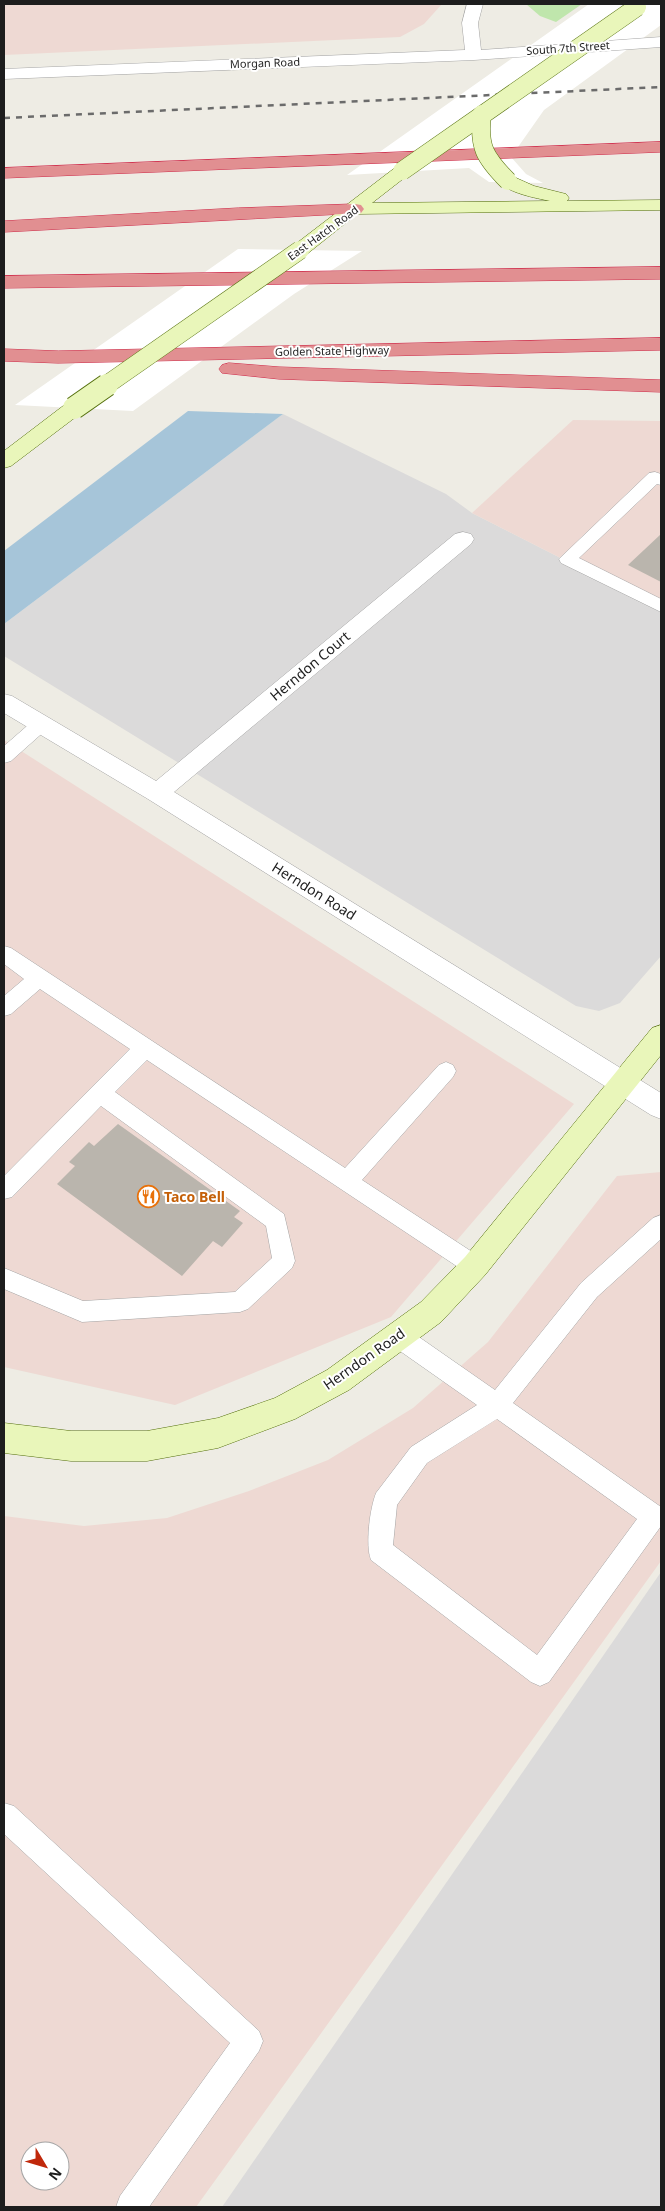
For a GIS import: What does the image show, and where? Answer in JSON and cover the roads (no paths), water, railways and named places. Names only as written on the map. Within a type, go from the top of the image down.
[{"type":"highway","points":[[4,173],[661,147]]},
{"type":"highway","points":[[4,227],[238,213],[355,209]]},
{"type":"highway","points":[[4,282],[661,273]]},
{"type":"highway","name":"Golden State Highway","points":[[4,355],[58,357],[661,344]]},
{"type":"highway","points":[[58,357],[278,373],[661,386]]},
{"type":"main road","name":"East Hatch Road","points":[[4,461],[74,408],[300,250],[482,114],[639,6]]},
{"type":"main road","points":[[482,114],[481,148],[491,163],[508,181],[528,190],[552,197],[606,206]]},
{"type":"main road","points":[[355,209],[661,205]]},
{"type":"main road","points":[[622,1084],[661,1036]]},
{"type":"main road","name":"Herndon Road","points":[[4,1438],[71,1446],[147,1446],[218,1433],[284,1409],[338,1380],[431,1312],[475,1266],[622,1084]]},
{"type":"street","points":[[474,55],[469,33],[469,19],[475,4]]},
{"type":"street","name":"South 7th Street","points":[[474,55],[661,42]]},
{"type":"street","name":"Morgan Road","points":[[4,74],[474,55]]},
{"type":"street","name":"Herndon Court","points":[[157,794],[463,539]]},
{"type":"street","name":"Herndon Road","points":[[4,702],[157,794],[661,1107]]},
{"type":"lane","points":[[661,480],[655,477],[567,559],[661,606]]},
{"type":"lane","points":[[4,756],[41,724]]},
{"type":"lane","points":[[4,954],[475,1266]]},
{"type":"lane","points":[[4,1008],[39,978]]},
{"type":"lane","points":[[4,1190],[145,1048]]},
{"type":"lane","points":[[347,1181],[446,1071]]},
{"type":"lane","points":[[4,1278],[82,1312],[240,1302],[284,1261],[276,1221],[99,1093]]},
{"type":"lane","points":[[398,1336],[497,1405],[654,1516],[540,1673],[380,1551],[385,1501],[419,1454],[497,1405],[589,1290],[661,1225]]},
{"type":"lane","points":[[4,1816],[250,2041],[131,2207]]},
{"type":"water","points":[[188,411],[283,414],[4,624],[4,551]]},
{"type":"railway","points":[[4,118],[661,87]]},
{"type":"place","name":"Taco Bell","points":[[148,1197]]}]
